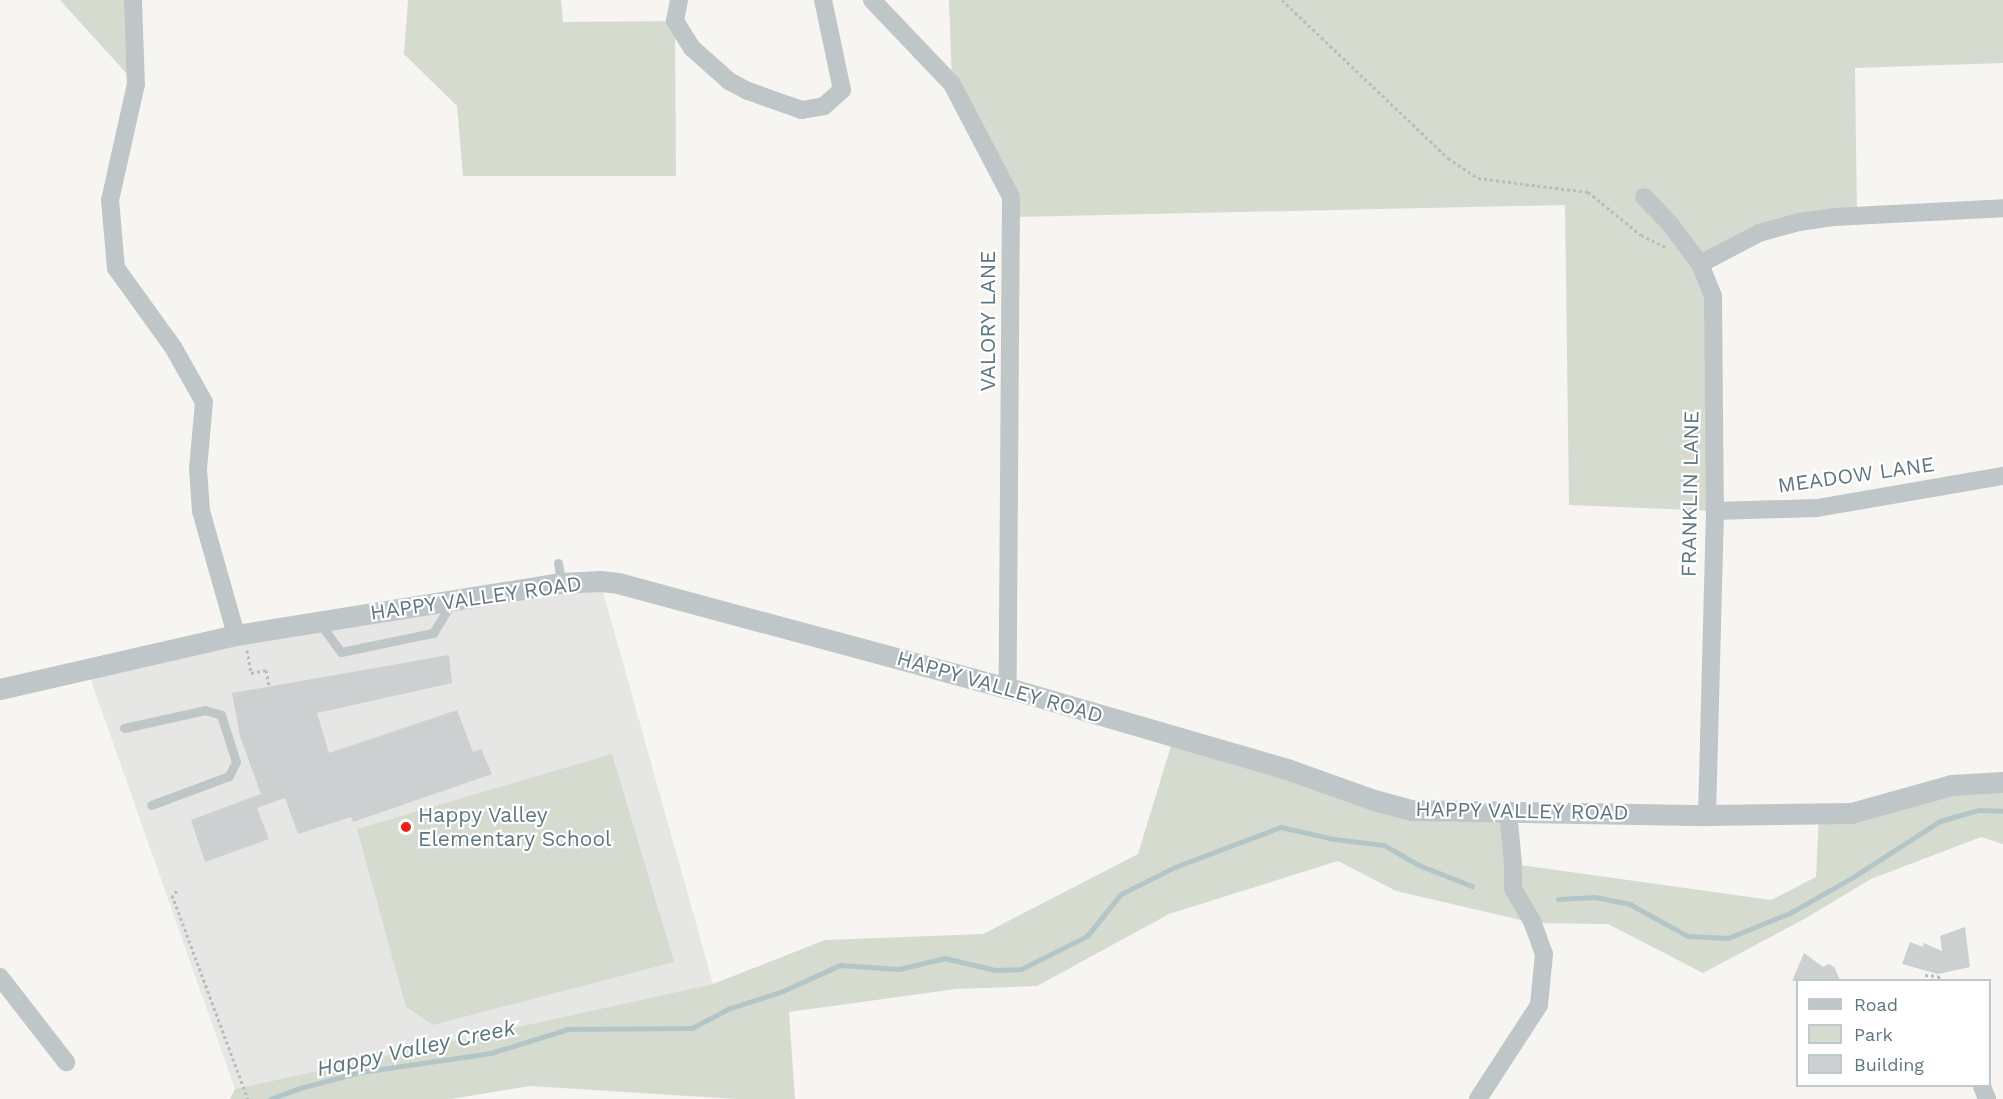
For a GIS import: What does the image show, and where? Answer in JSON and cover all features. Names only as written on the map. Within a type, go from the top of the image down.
[{"type":"street","points":[[133,0],[136,84],[110,200],[116,268],[173,347],[204,402],[198,469],[201,511],[240,634]]},
{"type":"street","points":[[679,0],[675,21],[699,54],[729,81],[748,91],[802,110],[824,106],[842,90],[824,0]]},
{"type":"street","name":"VALORY LANE","points":[[872,0],[952,84],[1011,197],[1008,688]]},
{"type":"street","name":"FRANKLIN LANE","points":[[1644,197],[1670,224],[1700,264],[1713,296],[1715,511],[1707,815]]},
{"type":"street","points":[[1700,264],[1759,234],[1799,222],[1834,217],[2003,208]]},
{"type":"street","name":"MEADOW LANE","points":[[1715,511],[1817,507],[2003,476]]},
{"type":"street","name":"HAPPY VALLEY ROAD","points":[[0,689],[240,634],[453,600],[560,573],[618,583],[1008,688],[1287,769],[1374,800],[1412,810],[1707,815],[1851,813],[1951,785],[2003,782]]},
{"type":"street","points":[[1478,1099],[1539,1005],[1544,954],[1533,923],[1513,889],[1508,811]]},
{"type":"street","points":[[0,977],[66,1062]]},
{"type":"lane","points":[[319,622],[341,652],[433,633],[453,600]]},
{"type":"lane","points":[[124,728],[205,710],[221,715],[236,762],[229,776],[152,805]]},
{"type":"path","points":[[1282,0],[1448,158],[1478,178],[1588,192],[1641,235],[1670,249]]},
{"type":"path","points":[[240,634],[251,673],[266,670],[269,686]]},
{"type":"path","points":[[177,891],[172,895],[248,1098]]},
{"type":"path","points":[[1925,975],[1938,976],[1940,979]]},
{"type":"shaded area","name":"Happy Valley Elementary School","points":[[600,581],[713,984],[235,1089],[87,669]]},
{"type":"green space","points":[[60,0],[133,0],[136,84]]},
{"type":"green space","points":[[408,0],[561,0],[563,22],[675,21],[676,176],[463,176],[457,106],[404,54]]},
{"type":"green space","points":[[949,0],[2003,0],[2003,63],[1855,68],[1857,216],[1799,222],[1700,264],[1713,296],[1715,511],[1569,505],[1565,205],[1011,217],[952,84]]},
{"type":"green space","points":[[1174,736],[1374,800],[1508,811],[1514,864],[1771,900],[1816,877],[1819,814],[2003,782],[2003,844],[1981,837],[1871,879],[1806,918],[1703,973],[1608,924],[1533,923],[1396,891],[1338,861],[1169,914],[1037,986],[956,989],[789,1012],[795,1099],[736,1099],[530,1086],[451,1099],[230,1099],[235,1089],[713,984],[825,940],[983,934],[1138,854]]},
{"type":"green space","points":[[612,754],[674,962],[433,1025],[406,1007],[357,829]]},
{"type":"building","points":[[449,655],[452,683],[317,713],[329,753],[457,710],[473,752],[481,749],[492,774],[353,822],[351,817],[298,834],[285,798],[257,808],[269,839],[205,862],[191,820],[261,794],[240,736],[232,693]]},
{"type":"building","points":[[1965,927],[1970,967],[1938,974],[1902,964],[1910,942],[1923,947],[1924,943],[1942,951],[1940,936]]},
{"type":"building","points":[[1804,953],[1823,967],[1829,964],[1835,968],[1839,979],[1796,979],[1792,981]]},
{"type":"waterway","name":"Happy Valley Creek","points":[[1558,899],[1595,897],[1630,904],[1688,936],[1728,938],[1790,913],[1855,876],[1940,821],[1979,810],[2003,811]]},
{"type":"waterway","name":"Happy Valley Creek","points":[[270,1099],[300,1088],[361,1072],[491,1053],[568,1029],[692,1028],[728,1009],[783,991],[840,965],[899,969],[945,958],[995,970],[1021,969],[1087,936],[1121,894],[1175,867],[1281,827],[1334,839],[1384,845],[1419,865],[1472,886]]},
{"type":"place","name":"Happy Valley Elementary School","points":[[406,827]]}]
